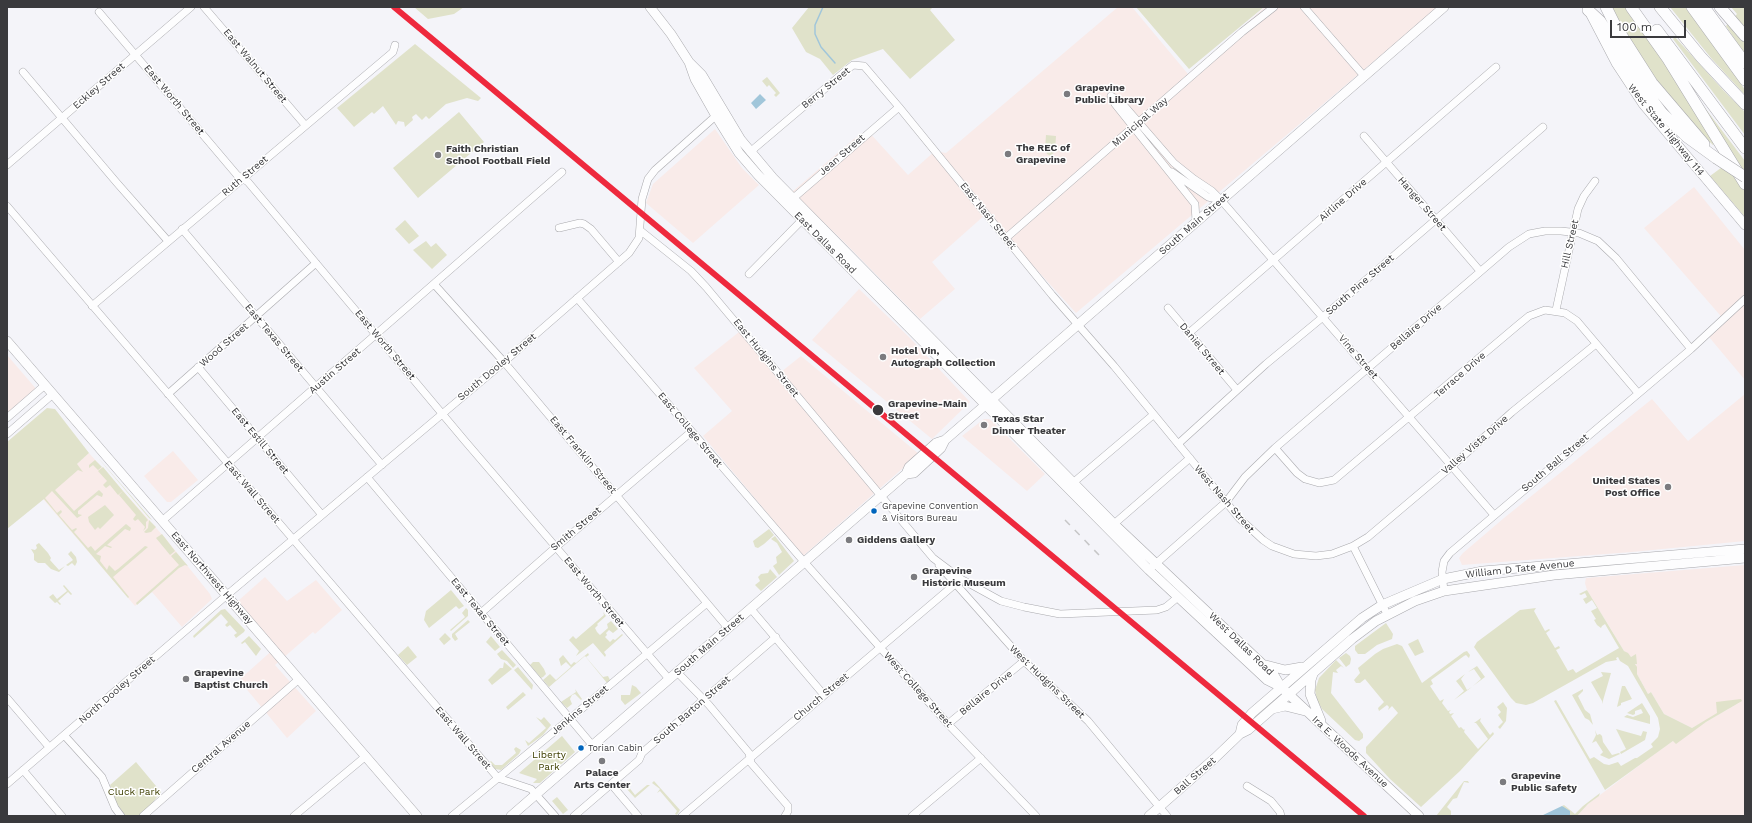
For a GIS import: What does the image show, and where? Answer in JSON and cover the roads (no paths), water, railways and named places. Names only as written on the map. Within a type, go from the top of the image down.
[{"type":"highway","points":[[1606,7],[1615,25],[1652,83],[1716,158]]},
{"type":"highway","points":[[1631,7],[1668,59],[1745,184]]},
{"type":"highway","points":[[1639,7],[1745,148]]},
{"type":"highway","points":[[1660,7],[1701,57],[1745,104]]},
{"type":"highway","points":[[1692,7],[1745,80]]},
{"type":"highway","points":[[1704,7],[1745,63]]},
{"type":"highway","points":[[1720,7],[1745,36]]},
{"type":"highway","points":[[1587,8],[1600,21],[1638,81],[1662,113],[1687,137],[1745,177]]},
{"type":"main road","name":"East Dallas Road","points":[[650,7],[671,34],[689,62],[695,79],[719,113],[790,201],[802,220],[874,286]]},
{"type":"main road","name":"South Main Street","points":[[511,816],[881,496],[906,474],[909,467],[936,443],[945,440],[1444,7]]},
{"type":"main road","name":"West State Highway 114","points":[[1587,8],[1619,68],[1643,104],[1745,225]]},
{"type":"main road","name":"East Dallas Road","points":[[719,113],[747,163],[790,201],[989,402]]},
{"type":"main road","name":"East Northwest Highway","points":[[7,341],[417,816]]},
{"type":"main road","name":"West Dallas Road","points":[[989,402],[1074,482],[1153,567],[1178,597],[1267,680],[1281,687]]},
{"type":"main road","name":"West Dallas Road","points":[[989,402],[1077,497],[1153,567],[1210,615],[1254,655],[1274,675],[1281,687]]},
{"type":"main road","points":[[1077,497],[1079,496],[1084,498],[1102,511]]},
{"type":"main road","name":"William D Tate Avenue","points":[[1281,687],[1356,622],[1382,605],[1443,579],[1483,571],[1588,568],[1648,562],[1745,549]]},
{"type":"main road","name":"William D Tate Avenue","points":[[1648,562],[1745,558]]},
{"type":"main road","name":"William D Tate Avenue","points":[[1289,695],[1352,639],[1387,614],[1415,601],[1444,591],[1550,576],[1588,568]]},
{"type":"main road","points":[[1178,597],[1183,598],[1210,615]]},
{"type":"main road","points":[[1254,655],[1266,664],[1279,670],[1295,669],[1306,666]]},
{"type":"main road","points":[[1314,673],[1310,680],[1310,694],[1316,713],[1324,727]]},
{"type":"main road","points":[[1265,701],[1267,680]]},
{"type":"main road","name":"Ira E. Woods Avenue","points":[[1281,687],[1419,816]]},
{"type":"main road","name":"Ball Street","points":[[1240,734],[1244,722],[1281,687]]},
{"type":"main road","name":"Ball Street","points":[[1149,816],[1220,754],[1240,734],[1248,730],[1267,712],[1289,695]]},
{"type":"main road","points":[[1267,712],[1283,706],[1307,712]]},
{"type":"street","name":"Eckley Street","points":[[7,165],[191,7]]},
{"type":"street","name":"East Walnut Street","points":[[204,7],[305,126]]},
{"type":"street","name":"Municipal Way","points":[[1006,238],[1242,32],[1274,7]]},
{"type":"street","points":[[1304,7],[1364,76]]},
{"type":"street","name":"East Worth Street","points":[[99,12],[237,175],[248,182],[442,414],[669,679]]},
{"type":"street","name":"Ruth Street","points":[[92,306],[393,52],[395,45]]},
{"type":"street","name":"Berry Street","points":[[750,152],[853,65],[864,66],[899,106]]},
{"type":"street","name":"Airline Drive","points":[[1189,333],[1496,67]]},
{"type":"street","points":[[23,72],[168,241]]},
{"type":"street","name":"Jean Street","points":[[790,201],[899,106]]},
{"type":"street","name":"East Nash Street","points":[[899,106],[1078,325]]},
{"type":"street","name":"South Dooley Street","points":[[227,595],[504,362],[619,262],[636,244],[640,231],[642,199],[648,179],[655,170],[719,113]]},
{"type":"street","name":"Vine Street","points":[[1137,125],[1165,166],[1194,204],[1196,221]]},
{"type":"street","name":"Vine Street","points":[[1137,125],[1174,163],[1212,191],[1221,200],[1494,515]]},
{"type":"street","name":"South Pine Street","points":[[1178,444],[1266,364],[1323,317],[1543,127]]},
{"type":"street","name":"Hanger Street","points":[[1364,136],[1480,271]]},
{"type":"street","name":"Vine Street","points":[[1165,166],[1208,197],[1221,200]]},
{"type":"street","name":"Austin Street","points":[[162,521],[562,172]]},
{"type":"street","name":"Hill Street","points":[[1556,310],[1581,201],[1595,182]]},
{"type":"street","name":"East Wall Street","points":[[7,206],[498,778]]},
{"type":"street","points":[[749,274],[802,220]]},
{"type":"street","points":[[559,228],[580,223],[584,224],[591,229],[619,262]]},
{"type":"street","name":"East Texas Street","points":[[182,230],[382,465]]},
{"type":"street","name":"East Hudgins Street","points":[[640,231],[691,271],[706,287],[881,496]]},
{"type":"street","name":"Bellaire Drive","points":[[1153,567],[1226,502],[1246,477],[1275,448],[1509,246],[1529,234],[1545,231],[1573,232],[1594,239],[1608,249],[1691,349]]},
{"type":"street","name":"Wood Street","points":[[168,394],[316,264]]},
{"type":"street","name":"East Franklin Street","points":[[434,284],[504,362],[728,628]]},
{"type":"street","name":"East College Street","points":[[577,298],[804,562]]},
{"type":"street","points":[[1691,349],[1745,299]]},
{"type":"street","name":"Daniel Street","points":[[1168,308],[1237,390]]},
{"type":"street","name":"Terrace Drive","points":[[1275,448],[1300,477],[1312,481],[1327,482],[1341,476],[1524,320],[1538,312],[1545,310],[1556,310]]},
{"type":"street","points":[[1556,310],[1577,321],[1638,393]]},
{"type":"street","name":"West Nash Street","points":[[1078,325],[1114,366],[1226,502],[1252,531],[1263,540],[1294,554],[1316,556],[1332,554],[1353,546]]},
{"type":"street","name":"Valley Vista Drive","points":[[1353,546],[1378,529],[1452,466],[1512,412],[1596,344]]},
{"type":"street","name":"South Ball Street","points":[[1444,591],[1443,568],[1448,555],[1691,349]]},
{"type":"street","name":"East Estill Street","points":[[198,367],[322,515]]},
{"type":"street","points":[[7,418],[46,385]]},
{"type":"street","points":[[7,434],[54,394]]},
{"type":"street","points":[[1074,482],[1153,415]]},
{"type":"street","name":"Smith Street","points":[[481,613],[691,432]]},
{"type":"street","points":[[1114,524],[1190,458]]},
{"type":"street","name":"East Texas Street","points":[[367,477],[593,746]]},
{"type":"street","name":"West Hudgins Street","points":[[881,496],[954,585],[1024,661],[1088,721],[1167,816]]},
{"type":"street","points":[[1353,546],[1387,614]]},
{"type":"street","name":"West Hudgins Street","points":[[933,558],[961,579],[1001,601],[1060,614],[1157,610],[1166,607],[1178,597]]},
{"type":"street","name":"West College Street","points":[[804,562],[948,724],[1036,816]]},
{"type":"street","name":"Church Street","points":[[682,816],[961,579]]},
{"type":"street","name":"North Dooley Street","points":[[7,784],[227,595]]},
{"type":"street","name":"Jenkins Street","points":[[452,816],[707,603]]},
{"type":"street","points":[[751,609],[824,695]]},
{"type":"street","name":"South Barton Street","points":[[574,816],[639,760],[642,753],[776,638]]},
{"type":"street","name":"Bellaire Drive","points":[[948,724],[1024,661]]},
{"type":"street","points":[[678,672],[703,701],[709,705],[749,753],[751,763],[788,806],[785,816]]},
{"type":"street","name":"Central Avenue","points":[[143,816],[299,679]]},
{"type":"street","points":[[7,698],[50,747]]},
{"type":"street","points":[[64,736],[102,778],[115,808],[121,816]]},
{"type":"street","points":[[294,816],[366,756]]},
{"type":"street","points":[[912,816],[981,758]]},
{"type":"street","points":[[24,770],[62,816]]},
{"type":"street","points":[[498,778],[531,789],[555,816]]},
{"type":"street","points":[[611,784],[638,816]]},
{"type":"street","points":[[1247,786],[1271,801],[1280,812],[1281,816]]},
{"type":"water","points":[[760,94],[766,100],[756,109],[751,103]]},
{"type":"water","points":[[1562,806],[1570,811],[1570,816],[1541,816]]},
{"type":"waterway","points":[[823,7],[815,25],[815,34],[821,47],[835,63]]},
{"type":"railway","points":[[1065,520],[1099,555]]},
{"type":"place","name":"Grapevine Public Library","points":[[1067,94]]},
{"type":"place","name":"The REC of Grapevine","points":[[1008,154]]},
{"type":"place","name":"Faith Christian School Football Field","points":[[438,155]]},
{"type":"place","name":"Hotel Vin, Autograph Collection","points":[[883,357]]},
{"type":"place","name":"Grapevine-Main Street","points":[[878,410]]},
{"type":"place","name":"Texas Star Dinner Theater","points":[[984,425]]},
{"type":"place","name":"United States Post Office","points":[[1668,487]]},
{"type":"place","name":"Grapevine Convention & Visitors Bureau","points":[[874,511]]},
{"type":"place","name":"Giddens Gallery","points":[[849,540]]},
{"type":"place","name":"Grapevine Historic Museum","points":[[914,577]]},
{"type":"place","name":"Grapevine Baptist Church","points":[[186,679]]},
{"type":"place","name":"Torian Cabin","points":[[581,748]]},
{"type":"place","name":"Palace Arts Center","points":[[602,761]]},
{"type":"place","name":"Grapevine Public Safety","points":[[1503,782]]},
{"type":"park label","name":"Liberty Park","points":[[549,760]]},
{"type":"park label","name":"Cluck Park","points":[[134,792]]}]
